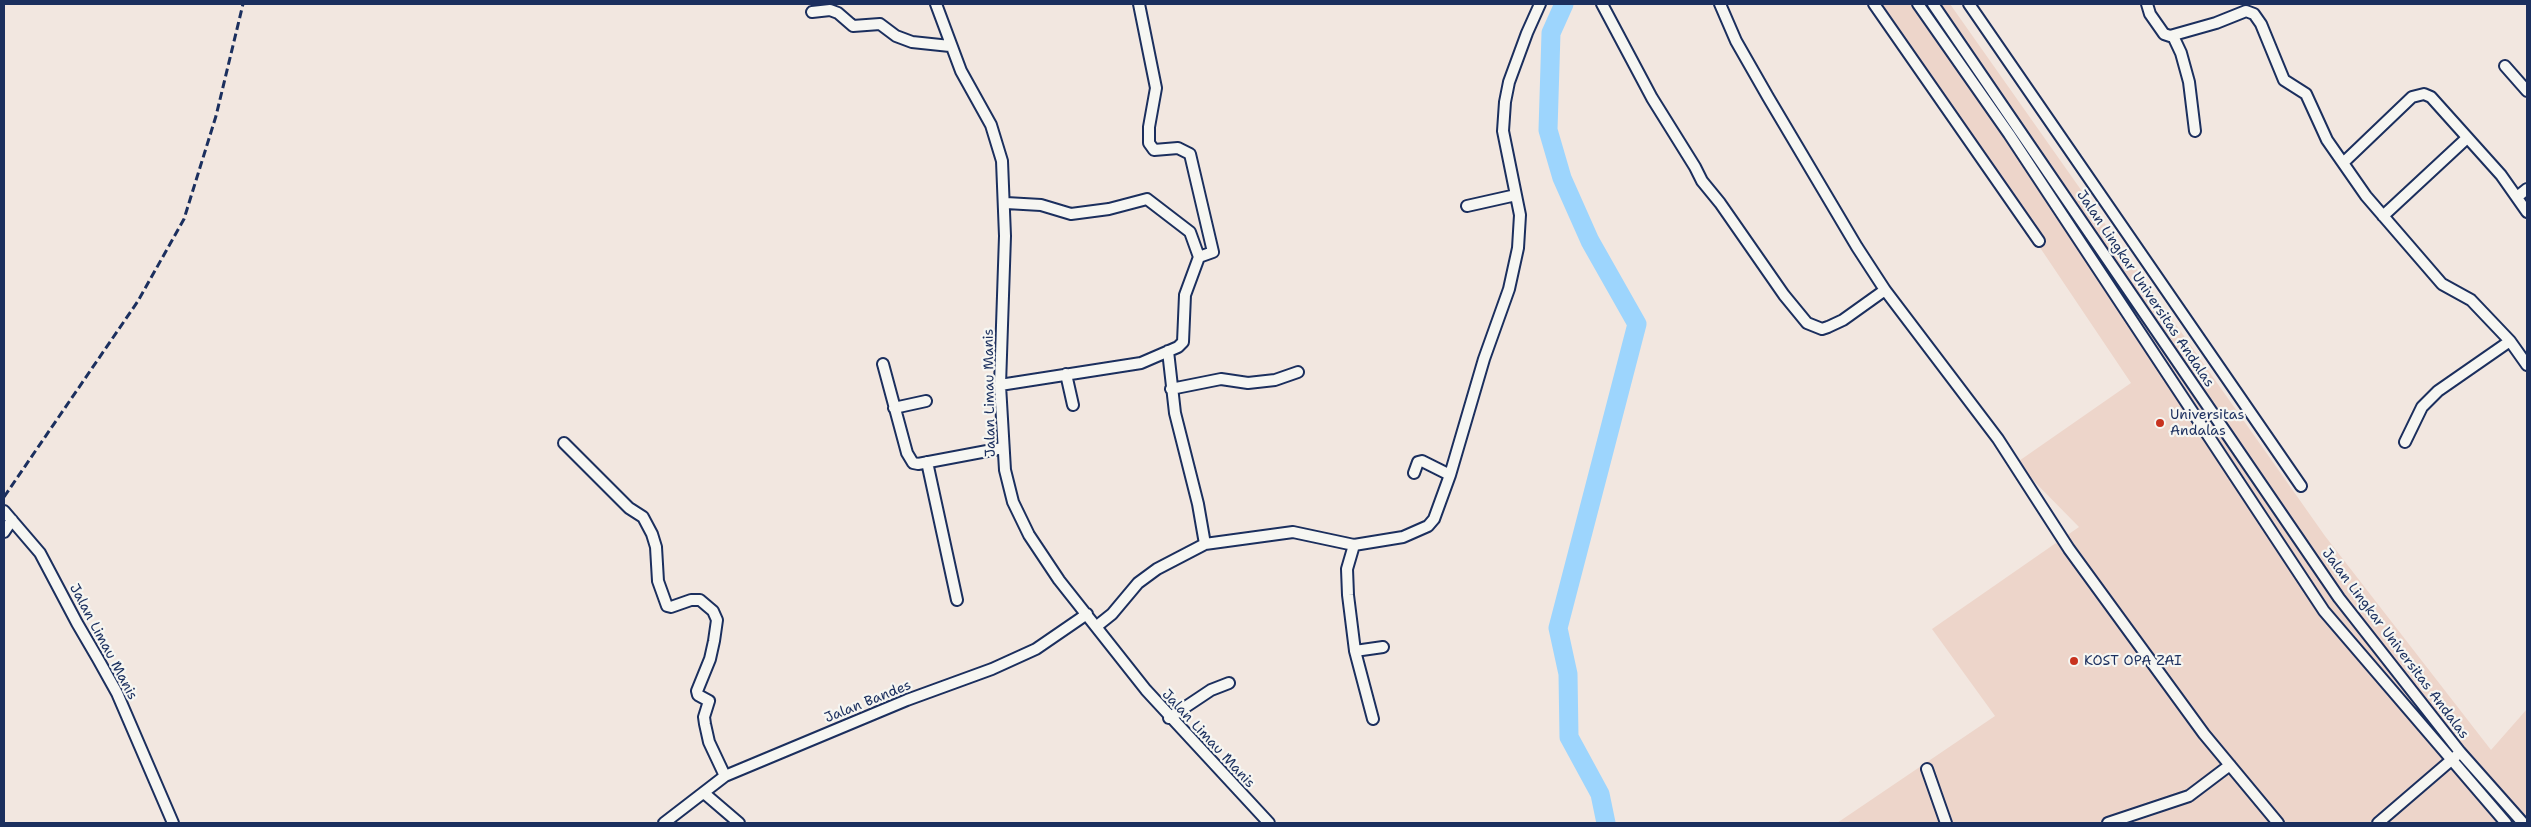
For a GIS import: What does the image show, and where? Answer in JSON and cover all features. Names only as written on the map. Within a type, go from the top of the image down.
[{"type":"street","name":"Jalan Limau Manis","points":[[936,4],[950,46],[998,142],[1002,161],[1006,203],[1000,385],[1003,448],[1008,488],[1029,536],[1059,580],[1169,718],[1269,823]]},
{"type":"street","points":[[1139,4],[1156,88],[1149,127],[1149,143],[1154,150],[1178,148],[1190,154],[1213,252],[1199,257]]},
{"type":"street","points":[[1096,626],[1112,614],[1138,583],[1157,569],[1205,544],[1293,532],[1352,545],[1403,537],[1428,526],[1434,519],[1450,475],[1484,359],[1509,290],[1521,226],[1503,131],[1505,102],[1526,33],[1540,4]]},
{"type":"street","points":[[1602,4],[1652,98],[1696,167],[1702,181],[1720,203],[1784,295],[1807,323],[1822,329],[1828,327],[1843,320],[1885,290]]},
{"type":"street","points":[[1720,4],[1736,41],[1768,97],[1857,247],[1885,290],[1998,439],[2069,549],[2198,726],[2278,823]]},
{"type":"street","points":[[1874,4],[2039,242]]},
{"type":"street","name":"Jalan Lingkar Universitas Andalas","points":[[1918,4],[2009,134],[2324,611],[2506,823]]},
{"type":"street","name":"Jalan Lingkar Universitas Andalas","points":[[1933,4],[2339,598],[2460,752],[2523,823]]},
{"type":"street","points":[[1969,4],[2301,486]]},
{"type":"street","points":[[2147,4],[2150,14],[2164,34],[2173,36],[2216,23],[2246,11],[2254,14],[2261,24],[2284,80],[2306,94],[2327,140],[2383,216],[2442,284],[2471,300],[2510,341],[2527,365]]},
{"type":"street","points":[[812,12],[830,10],[838,13],[853,26],[880,24],[896,36],[912,42],[950,46]]},
{"type":"street","points":[[2173,36],[2181,53],[2189,82],[2195,132]]},
{"type":"street","points":[[2505,66],[2527,91]]},
{"type":"street","points":[[2343,163],[2412,98],[2419,94],[2431,97],[2468,138],[2517,197],[2527,212]]},
{"type":"street","points":[[2383,216],[2468,138]]},
{"type":"street","points":[[2517,197],[2527,189]]},
{"type":"street","points":[[1467,206],[1516,195]]},
{"type":"street","points":[[1000,385],[1141,363],[1168,352],[1183,342],[1186,295],[1199,257],[1190,232],[1147,199],[1109,209],[1071,214],[1041,205],[1006,203]]},
{"type":"street","points":[[2405,442],[2422,407],[2433,396],[2510,341]]},
{"type":"street","points":[[1168,352],[1171,389],[1205,544]]},
{"type":"street","points":[[884,364],[894,408],[909,459],[918,464],[1003,448]]},
{"type":"street","points":[[1171,389],[1221,379],[1248,383],[1275,380],[1298,372]]},
{"type":"street","points":[[1066,374],[1073,405]]},
{"type":"street","points":[[894,408],[926,400]]},
{"type":"street","points":[[564,443],[629,508],[643,517],[654,541],[658,581],[667,606],[671,608],[691,600],[700,600],[713,611],[717,620],[714,641],[710,659],[697,691],[698,695],[709,701],[704,717],[705,724],[709,742],[725,776]]},
{"type":"street","points":[[1414,473],[1418,462],[1422,461],[1450,475]]},
{"type":"street","points":[[927,462],[957,600]]},
{"type":"street","name":"Jalan Limau Manis","points":[[4,511],[40,553],[76,623],[117,693],[173,823]]},
{"type":"street","points":[[4,532],[12,520]]},
{"type":"street","points":[[1352,545],[1348,569],[1348,587],[1355,651],[1373,719]]},
{"type":"street","name":"Jalan Bandes","points":[[664,823],[725,776],[907,700],[992,670],[1036,649],[1087,614]]},
{"type":"street","points":[[1355,651],[1383,647]]},
{"type":"street","points":[[1169,718],[1211,690],[1229,683]]},
{"type":"street","points":[[2378,823],[2460,752]]},
{"type":"street","points":[[2108,823],[2189,796],[2230,765]]},
{"type":"street","points":[[1927,769],[1946,823]]},
{"type":"street","points":[[704,793],[739,823]]},
{"type":"shaded area","name":"Universitas Andalas","points":[[1873,4],[1950,4],[2325,536],[2491,750],[2527,709],[2527,823],[1837,823],[1995,716],[1932,629],[2079,527],[2016,463],[2131,383]]},
{"type":"waterway","points":[[1564,4],[1551,33],[1548,130],[1562,178],[1590,241],[1637,324],[1558,628],[1568,674],[1569,737],[1600,794],[1606,823]]},
{"type":"railway","points":[[4,497],[138,301],[184,219],[216,116],[243,4]]},
{"type":"place","name":"Universitas Andalas","points":[[2160,423]]},
{"type":"place","name":"KOST OPA ZAI","points":[[2074,661]]}]
